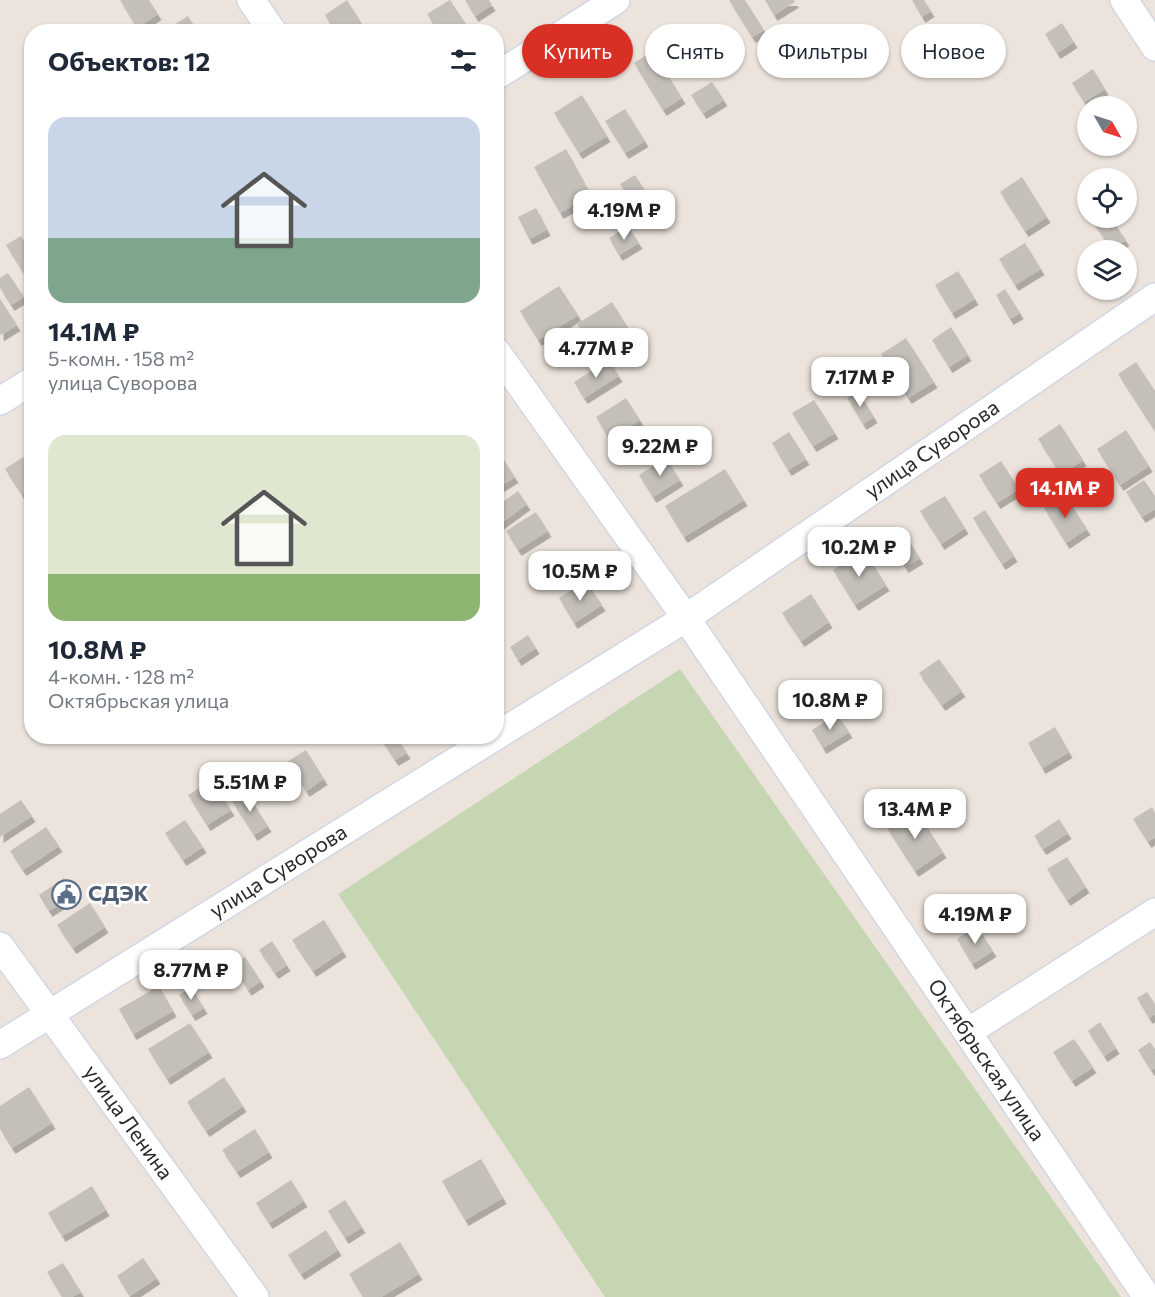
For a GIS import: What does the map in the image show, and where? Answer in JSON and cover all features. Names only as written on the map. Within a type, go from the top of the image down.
[{"type":"street","points":[[251,0],[268,24]]},
{"type":"street","points":[[504,71],[616,0]]},
{"type":"street","points":[[1124,0],[1155,47]]},
{"type":"street","name":"улица Суворова","points":[[504,731],[686,618],[1155,297]]},
{"type":"street","name":"Октябрьская улица","points":[[504,362],[686,618],[1147,1297]]},
{"type":"street","points":[[0,401],[24,386]]},
{"type":"street","name":"улица Суворова","points":[[0,1045],[483,744]]},
{"type":"street","points":[[968,1032],[1155,912]]},
{"type":"street","name":"улица Ленина","points":[[0,946],[255,1297]]},
{"type":"green space","points":[[680,669],[1121,1297],[605,1297],[338,894]]},
{"type":"building","points":[[120,0],[149,0],[158,14],[143,24],[135,24]]},
{"type":"building","points":[[347,0],[362,24],[330,24],[325,15]]},
{"type":"building","points":[[450,0],[466,24],[433,24],[427,14]]},
{"type":"building","points":[[465,0],[489,0],[492,5],[475,16]]},
{"type":"building","points":[[729,0],[745,0],[760,24],[757,24],[757,34],[752,37]]},
{"type":"building","points":[[765,0],[794,0],[795,2],[774,15]]},
{"type":"building","points":[[912,0],[924,0],[931,11],[922,17]]},
{"type":"building","points":[[188,16],[193,24],[176,24]]},
{"type":"building","points":[[1062,23],[1074,42],[1057,53],[1045,34]]},
{"type":"building","points":[[645,56],[645,78],[670,78],[682,98],[663,110],[634,63]]},
{"type":"building","points":[[1093,69],[1105,89],[1094,96],[1080,96],[1072,83]]},
{"type":"building","points":[[712,82],[724,100],[703,113],[691,95]]},
{"type":"building","points":[[582,95],[607,136],[579,153],[554,113]]},
{"type":"building","points":[[625,109],[645,141],[625,153],[605,121]]},
{"type":"building","points":[[566,149],[591,195],[560,213],[534,167]]},
{"type":"building","points":[[635,175],[648,195],[633,204],[620,184]]},
{"type":"building","points":[[1022,177],[1047,217],[1025,231],[1000,192]]},
{"type":"building","points":[[536,208],[547,230],[529,239],[518,217]]},
{"type":"building","points":[[628,226],[639,243],[619,255],[609,238]]},
{"type":"building","points":[[1097,228],[1118,228],[1126,240],[1105,240]]},
{"type":"building","points":[[21,236],[24,240],[24,274],[6,245]]},
{"type":"building","points":[[1025,243],[1041,269],[1015,285],[999,259]]},
{"type":"building","points":[[958,271],[975,299],[952,313],[935,285]]},
{"type":"building","points":[[8,273],[24,297],[11,305],[0,288],[0,278]]},
{"type":"building","points":[[559,286],[578,315],[538,340],[520,311]]},
{"type":"building","points":[[1005,289],[1020,313],[1010,319],[996,295]]},
{"type":"building","points":[[0,299],[17,325],[1,335],[0,334]]},
{"type":"building","points":[[612,302],[632,334],[597,356],[577,324]]},
{"type":"building","points":[[951,327],[968,355],[949,367],[932,340]]},
{"type":"building","points":[[906,338],[934,382],[908,398],[881,354]]},
{"type":"building","points":[[609,360],[619,376],[584,398],[574,382]]},
{"type":"building","points":[[1136,362],[1155,391],[1155,431],[1118,374]]},
{"type":"building","points":[[858,391],[874,417],[863,424],[847,398]]},
{"type":"building","points":[[626,398],[640,420],[609,439],[596,417]]},
{"type":"building","points":[[814,400],[835,433],[813,446],[792,413]]},
{"type":"building","points":[[1060,424],[1083,460],[1061,475],[1038,439]]},
{"type":"building","points":[[1126,430],[1149,466],[1120,485],[1097,449]]},
{"type":"building","points":[[789,432],[806,459],[788,470],[772,443]]},
{"type":"building","points":[[23,457],[24,494],[22,495],[5,469]]},
{"type":"building","points":[[666,458],[680,480],[653,497],[639,475]]},
{"type":"building","points":[[504,460],[515,477],[504,484]]},
{"type":"building","points":[[1001,461],[1019,489],[997,503],[979,475]]},
{"type":"building","points":[[725,469],[744,500],[684,537],[665,506]]},
{"type":"building","points":[[1144,480],[1155,496],[1155,509],[1142,517],[1126,492]]},
{"type":"building","points":[[518,491],[527,504],[504,521],[504,501]]},
{"type":"building","points":[[1064,494],[1087,529],[1066,543],[1044,508]]},
{"type":"building","points":[[945,496],[965,528],[941,544],[920,511]]},
{"type":"building","points":[[985,510],[1014,556],[1002,564],[973,518]]},
{"type":"building","points":[[536,512],[548,531],[518,550],[506,531]]},
{"type":"building","points":[[903,532],[920,558],[905,567],[888,541]]},
{"type":"building","points":[[864,550],[886,585],[855,605],[833,570]]},
{"type":"building","points":[[586,581],[602,605],[574,623],[559,598]]},
{"type":"building","points":[[811,594],[829,622],[801,641],[782,613]]},
{"type":"building","points":[[528,635],[536,648],[518,660],[510,647]]},
{"type":"building","points":[[939,659],[962,691],[942,705],[919,673]]},
{"type":"building","points":[[837,714],[849,732],[823,748],[812,730]]},
{"type":"building","points":[[1055,727],[1069,752],[1042,768],[1028,743]]},
{"type":"building","points":[[384,744],[401,744],[407,753],[395,760]]},
{"type":"building","points":[[306,750],[324,779],[306,791],[287,762]]},
{"type":"building","points":[[212,780],[231,810],[207,825],[188,795]]},
{"type":"building","points":[[246,792],[268,826],[254,835],[232,801]]},
{"type":"building","points":[[21,800],[32,816],[0,837],[0,814]]},
{"type":"building","points":[[1152,807],[1155,813],[1155,837],[1148,842],[1133,819]]},
{"type":"building","points":[[916,810],[943,852],[915,871],[887,828]]},
{"type":"building","points":[[1059,819],[1068,833],[1043,849],[1034,836]]},
{"type":"building","points":[[185,820],[203,847],[183,860],[165,833]]},
{"type":"building","points":[[46,827],[59,846],[23,870],[10,851]]},
{"type":"building","points":[[1067,857],[1086,887],[1067,900],[1047,869]]},
{"type":"building","points":[[64,878],[74,895],[49,911],[39,895]]},
{"type":"building","points":[[90,903],[105,927],[73,948],[57,925]]},
{"type":"building","points":[[324,920],[343,951],[313,971],[292,940]]},
{"type":"building","points":[[977,926],[993,951],[972,964],[957,939]]},
{"type":"building","points":[[272,941],[287,965],[275,973],[259,950]]},
{"type":"building","points":[[245,957],[261,981],[248,990],[232,965]]},
{"type":"building","points":[[159,986],[173,1011],[133,1034],[119,1009]]},
{"type":"building","points":[[191,987],[204,1008],[192,1015],[179,995]]},
{"type":"building","points":[[1147,992],[1155,1004],[1155,1014],[1149,1018],[1137,998]]},
{"type":"building","points":[[1100,1022],[1116,1048],[1104,1056],[1088,1031]]},
{"type":"building","points":[[190,1023],[209,1052],[167,1079],[148,1049]]},
{"type":"building","points":[[1074,1039],[1093,1067],[1072,1081],[1053,1052]]},
{"type":"building","points":[[1150,1042],[1155,1049],[1155,1068],[1151,1070],[1138,1050]]},
{"type":"building","points":[[224,1077],[243,1106],[206,1131],[187,1102]]},
{"type":"building","points":[[29,1087],[52,1123],[12,1148],[0,1129],[0,1106]]},
{"type":"building","points":[[255,1129],[269,1152],[237,1172],[222,1150]]},
{"type":"building","points":[[481,1159],[503,1198],[465,1220],[442,1181]]},
{"type":"building","points":[[291,1180],[304,1201],[269,1223],[256,1203]]},
{"type":"building","points":[[92,1186],[106,1210],[62,1236],[48,1213]]},
{"type":"building","points":[[345,1200],[362,1227],[345,1238],[328,1211]]},
{"type":"building","points":[[326,1230],[338,1250],[301,1274],[288,1255]]},
{"type":"building","points":[[400,1242],[419,1274],[381,1297],[363,1297],[349,1274]]},
{"type":"building","points":[[143,1258],[157,1278],[130,1296],[117,1276]]},
{"type":"building","points":[[63,1263],[81,1292],[72,1297],[62,1297],[47,1272]]},
{"type":"place","name":"СДЭК","points":[[67,894]]}]
